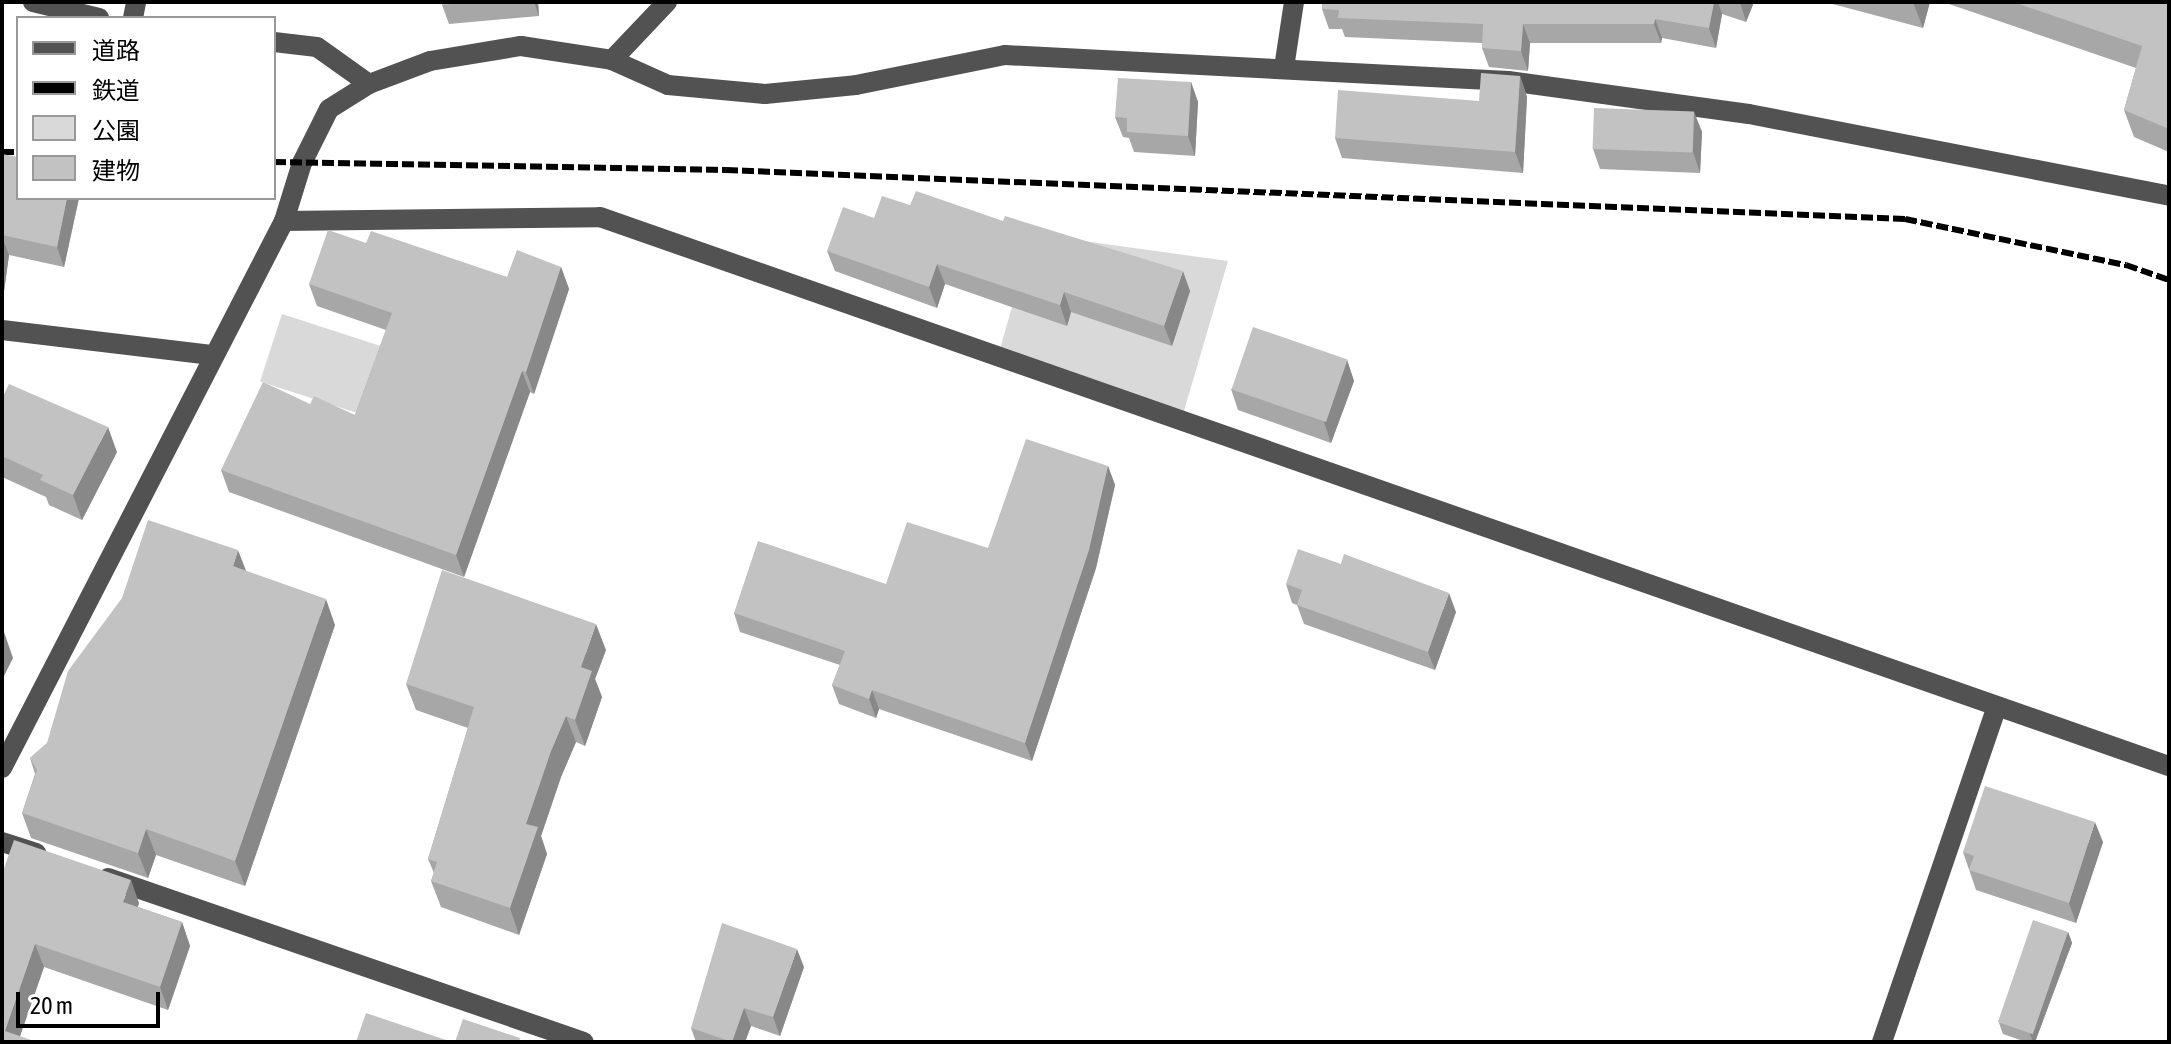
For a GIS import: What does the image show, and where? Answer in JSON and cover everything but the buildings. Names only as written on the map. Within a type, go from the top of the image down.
[{"type":"street","points":[[33,2],[91,16]]},
{"type":"street","points":[[612,60],[667,2]]},
{"type":"street","points":[[1284,68],[1294,2]]},
{"type":"street","points":[[276,42],[317,47],[369,84]]},
{"type":"street","points":[[2,768],[212,355],[284,221],[302,163],[329,109],[369,84],[430,61],[521,46],[612,60],[668,85],[765,94],[856,85],[1005,55],[1508,81],[1734,112],[2169,196]]},
{"type":"street","points":[[284,221],[600,217],[2169,766]]},
{"type":"street","points":[[2,330],[212,355]]},
{"type":"street","points":[[1882,1042],[1997,707]]},
{"type":"street","points":[[2,842],[61,862]]},
{"type":"street","points":[[91,872],[584,1042]]},
{"type":"green space","points":[[1033,234],[1228,261],[1184,411],[999,352]]},
{"type":"green space","points":[[282,314],[412,356],[390,424],[260,382]]},
{"type":"railway","points":[[2,152],[16,152]]},
{"type":"railway","points":[[276,162],[726,170],[1905,219],[2126,265],[2169,280]]}]
